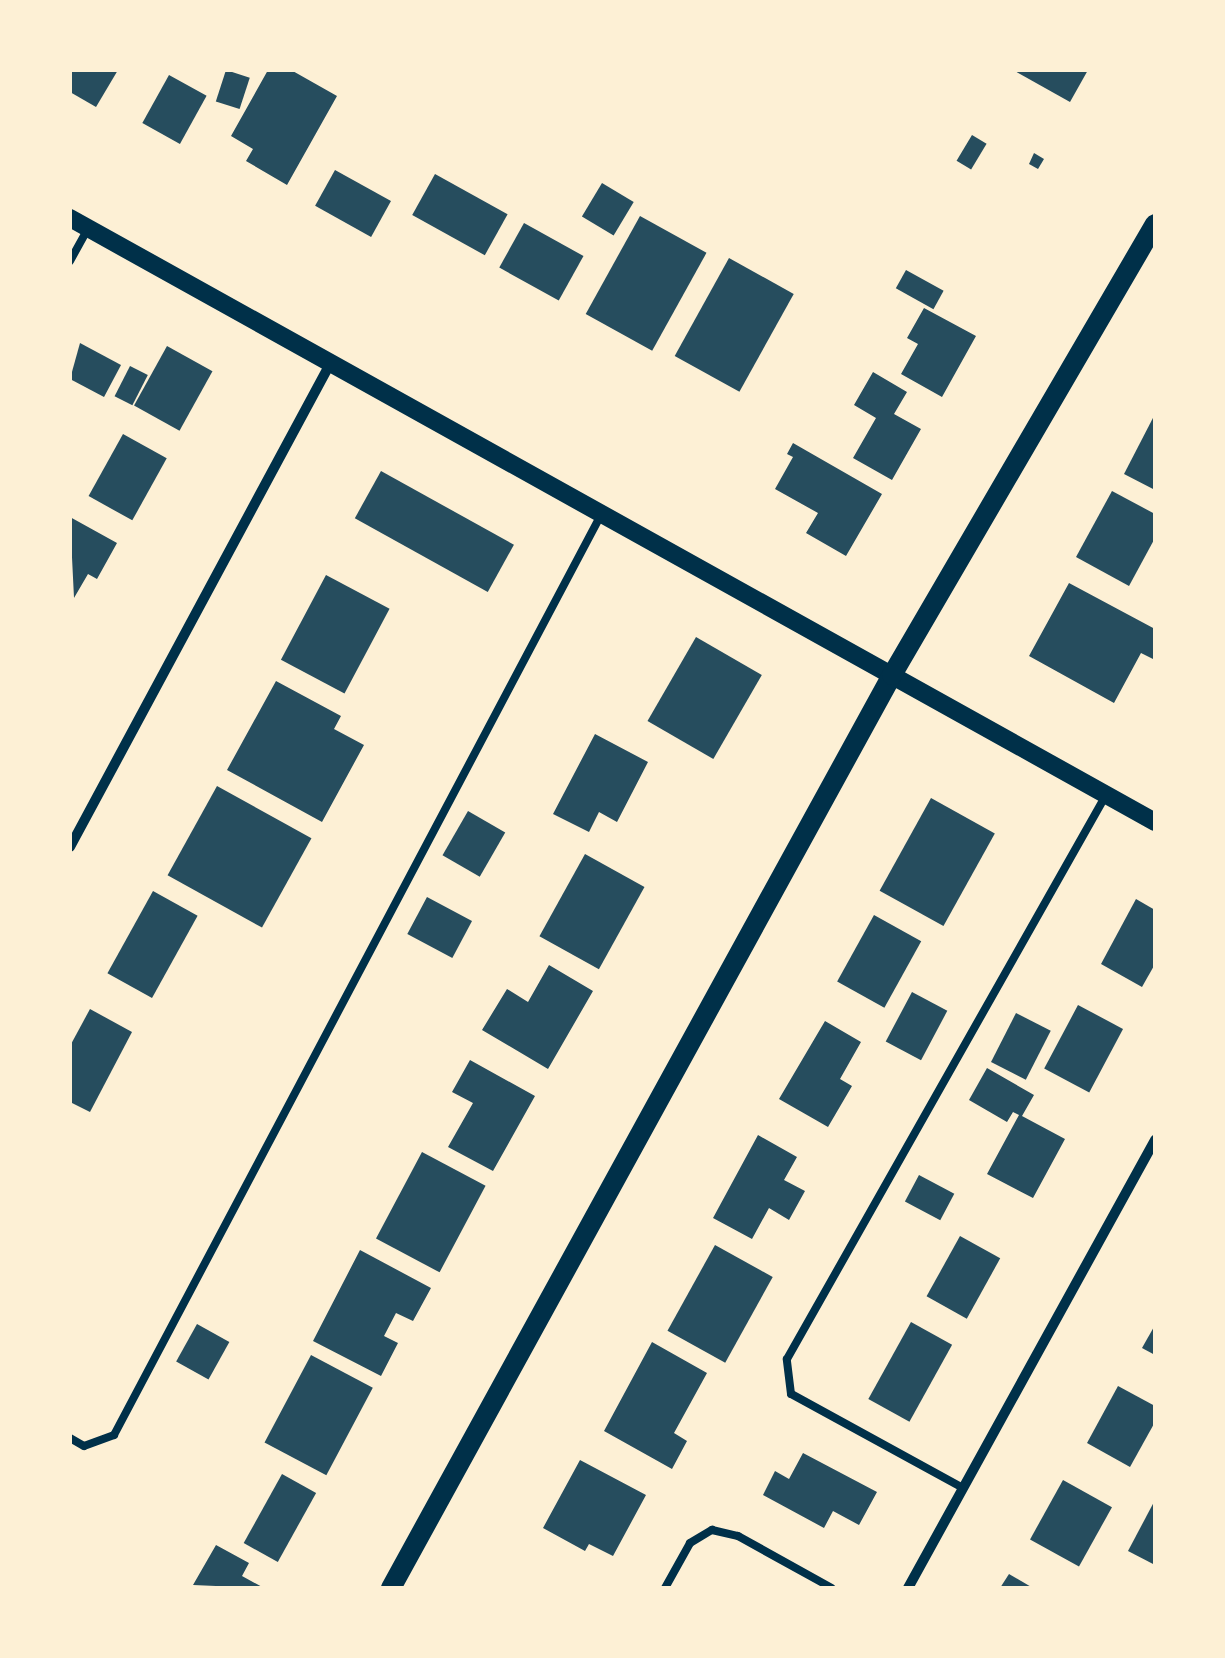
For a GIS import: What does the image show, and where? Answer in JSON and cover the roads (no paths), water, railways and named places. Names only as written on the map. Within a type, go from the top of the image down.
[{"type":"main road","points":[[391,1588],[892,675],[1155,224]]},
{"type":"street","points":[[70,218],[1155,822]]},
{"type":"street","points":[[70,847],[330,364]]},
{"type":"street","points":[[908,1588],[1155,1140]]},
{"type":"lane","points":[[70,261],[88,228]]},
{"type":"lane","points":[[70,1438],[84,1446],[114,1434],[601,515]]},
{"type":"lane","points":[[964,1488],[792,1394],[788,1358],[1106,794]]},
{"type":"lane","points":[[664,1588],[690,1542],[712,1530],[738,1536],[832,1588]]}]
